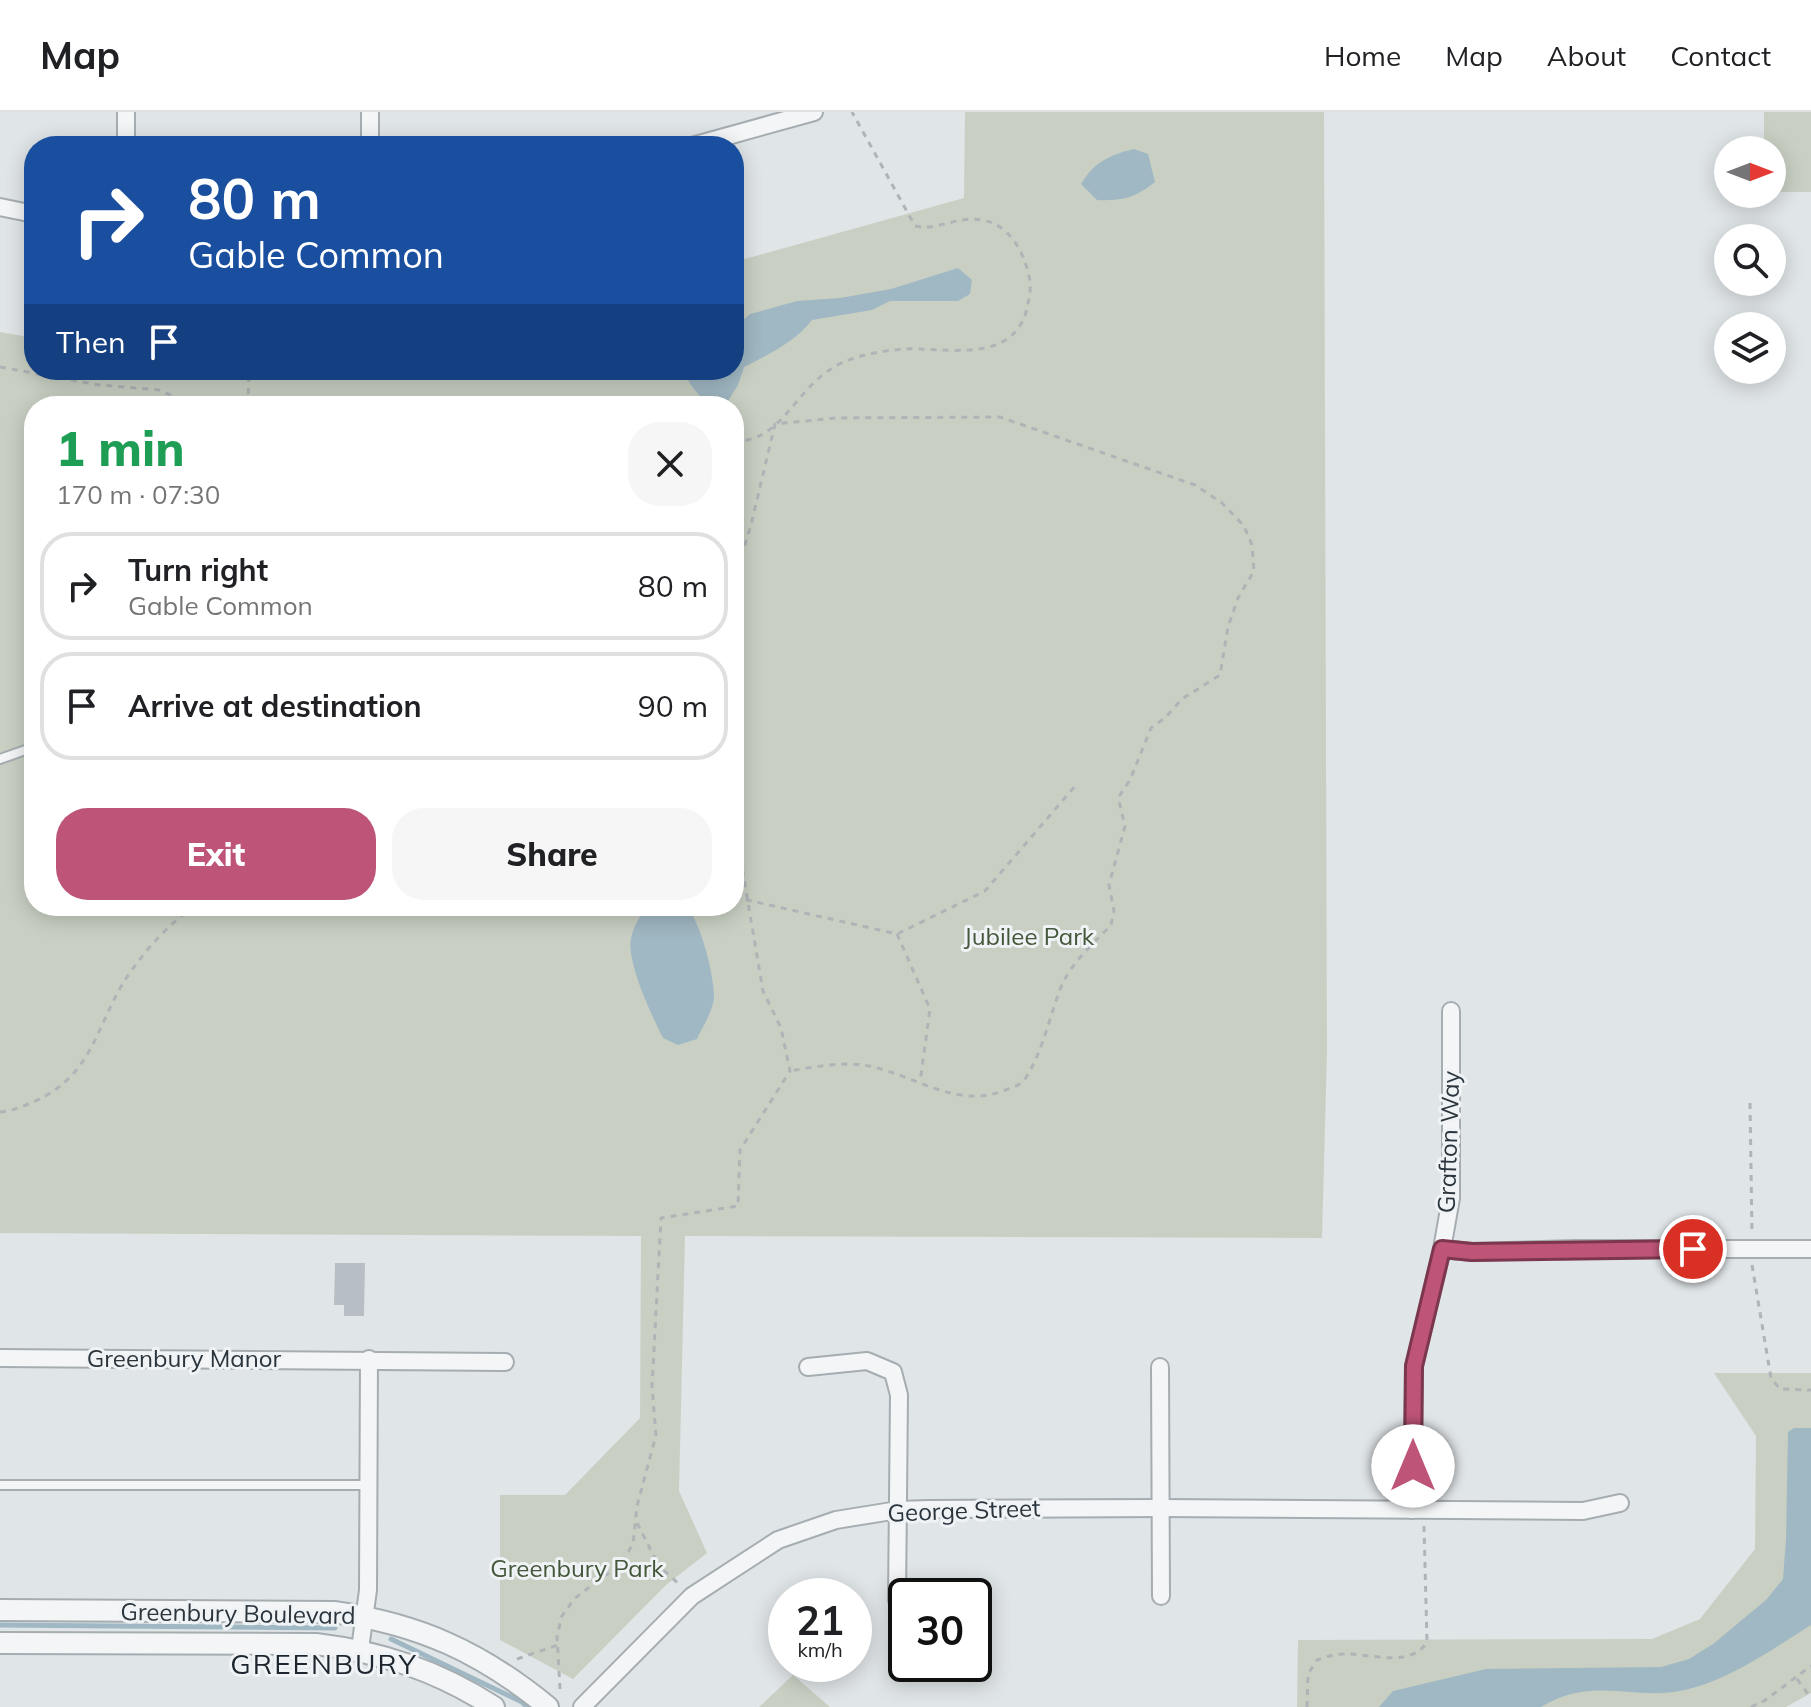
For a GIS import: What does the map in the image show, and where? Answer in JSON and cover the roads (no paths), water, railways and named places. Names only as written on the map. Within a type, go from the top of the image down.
[{"type":"street","points":[[126,112],[126,136]]},
{"type":"street","points":[[370,112],[370,136]]},
{"type":"street","points":[[728,136],[814,112]]},
{"type":"street","points":[[0,207],[24,212]]},
{"type":"street","name":"Grafton Way","points":[[1412,1510],[1414,1366],[1442,1249],[1452,1181],[1451,1011]]},
{"type":"street","points":[[1442,1249],[1472,1252],[1811,1249]]},
{"type":"street","name":"Greenbury Manor","points":[[0,1358],[505,1362]]},
{"type":"street","points":[[360,1649],[366,1616],[369,1359]]},
{"type":"street","points":[[808,1367],[867,1361],[893,1372],[899,1395],[897,1578]]},
{"type":"street","points":[[1160,1367],[1161,1596]]},
{"type":"street","name":"George Street","points":[[582,1707],[692,1596],[778,1540],[836,1520],[898,1510],[1583,1511],[1620,1503]]},
{"type":"street","name":"Greenbury Boulevard","points":[[0,1610],[334,1612],[366,1616],[406,1626],[464,1650],[501,1672],[548,1707]]},
{"type":"street","name":"Greenbury Boulevard","points":[[0,1643],[316,1644],[360,1649],[401,1661],[469,1690],[494,1707]]},
{"type":"lane","points":[[0,759],[24,751]]},
{"type":"lane","points":[[0,1485],[369,1485]]},
{"type":"water","points":[[1134,149],[1148,154],[1155,182],[1148,187],[1128,197],[1097,200],[1081,184],[1103,160]]},
{"type":"water","points":[[958,268],[972,280],[970,294],[958,301],[890,301],[872,310],[812,320],[789,342],[744,367],[744,319],[750,314],[797,301],[840,298],[891,289]]},
{"type":"water","points":[[688,380],[740,380],[731,396],[700,396]]},
{"type":"water","points":[[641,916],[693,916],[697,924],[709,963],[714,997],[697,1039],[678,1045],[663,1038],[632,961],[631,938]]},
{"type":"water","points":[[1794,1428],[1811,1428],[1811,1625],[1732,1673],[1680,1691],[1594,1691],[1560,1698],[1541,1707],[1379,1707],[1393,1691],[1486,1669],[1661,1667],[1689,1659],[1713,1644],[1766,1600],[1783,1579],[1788,1432]]},
{"type":"waterway","points":[[0,1625],[335,1628]]},
{"type":"waterway","points":[[391,1639],[527,1707]]},
{"type":"district","name":"GREENBURY","points":[[324,1664]]},
{"type":"park label","name":"Jubilee Park","points":[[1029,937]]},
{"type":"park label","name":"Greenbury Park","points":[[577,1569]]}]
